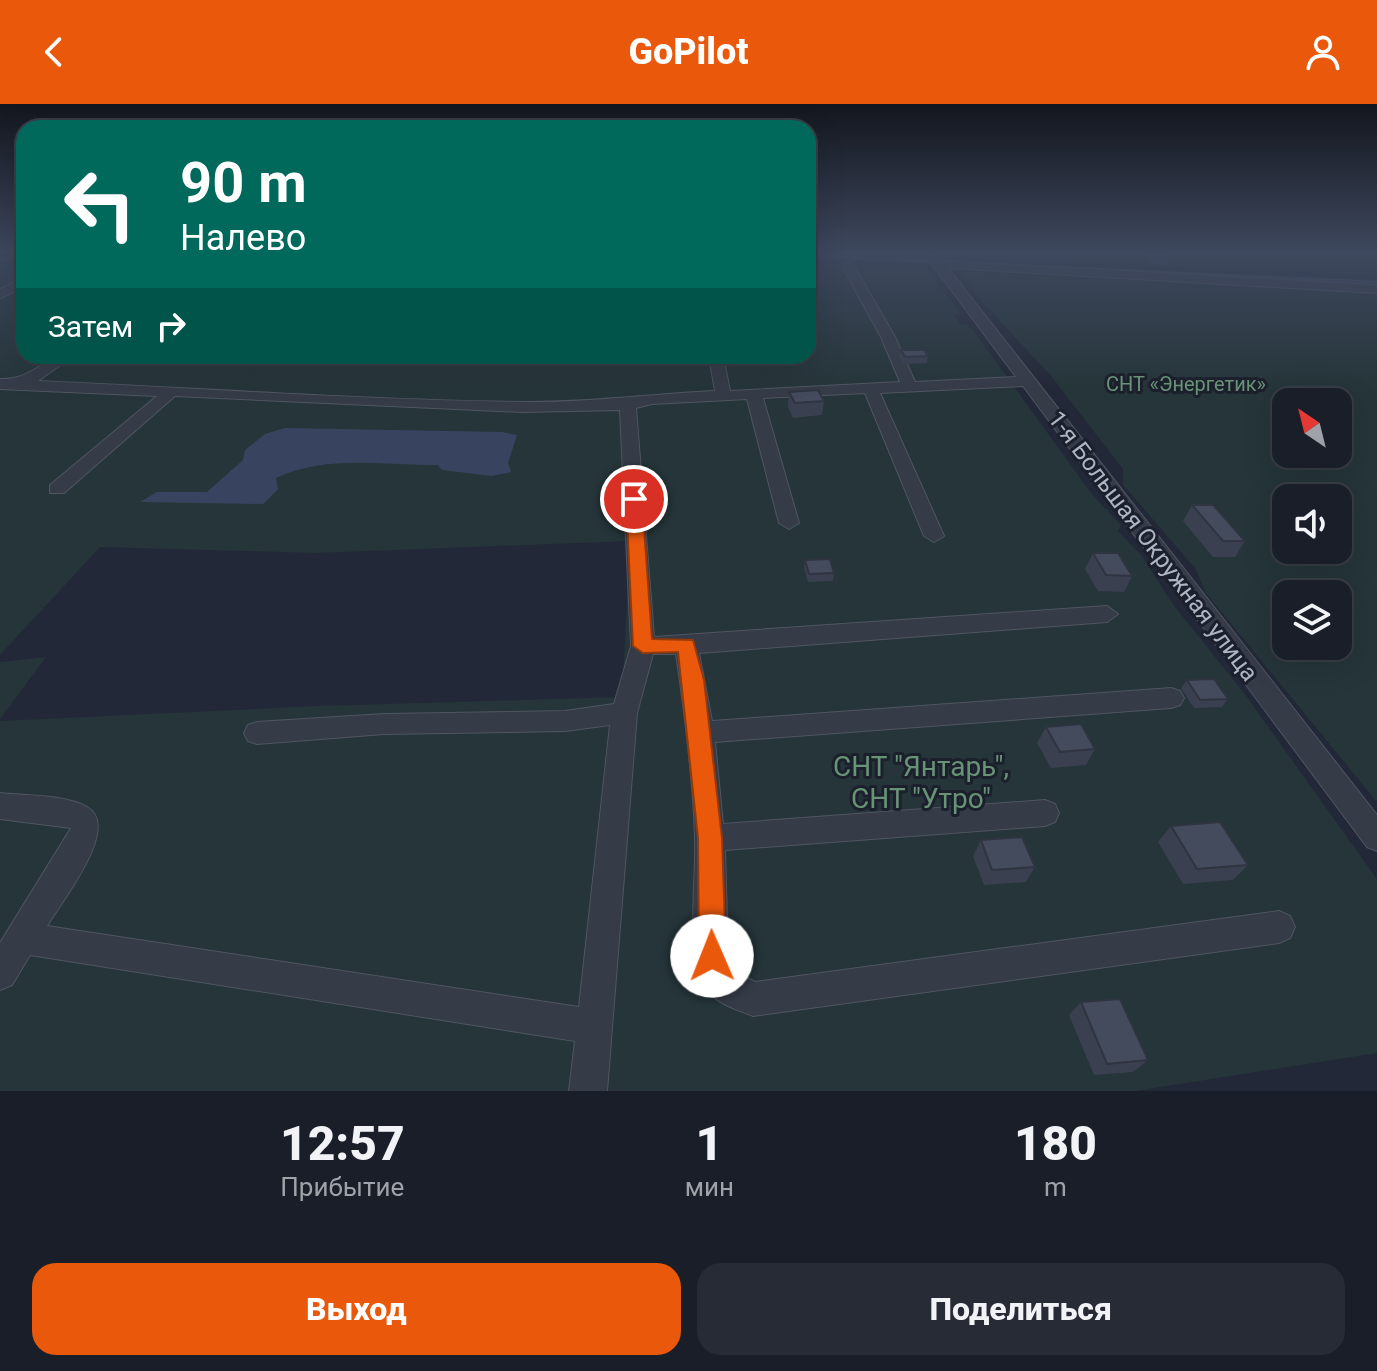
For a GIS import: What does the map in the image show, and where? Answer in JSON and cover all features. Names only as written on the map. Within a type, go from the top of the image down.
[{"type":"street","points":[[866,298],[888,337],[908,384]]},
{"type":"street","name":"1-я Большая Окружная улица","points":[[964,298],[1377,838]]},
{"type":"street","points":[[0,399],[54,364]]},
{"type":"street","points":[[717,364],[723,395]]},
{"type":"street","points":[[0,384],[441,404],[628,405],[652,399],[908,384],[1027,381]]},
{"type":"street","points":[[870,387],[934,536]]},
{"type":"street","points":[[57,489],[172,391]]},
{"type":"street","points":[[754,395],[789,523]]},
{"type":"street","points":[[588,1091],[624,713],[643,646],[628,405]]},
{"type":"street","points":[[643,646],[1107,614]]},
{"type":"street","points":[[686,645],[701,732],[710,838],[712,956],[724,984],[753,999],[1279,927]]},
{"type":"street","points":[[701,732],[1171,698]]},
{"type":"street","points":[[257,733],[384,724],[565,721],[624,713]]},
{"type":"street","points":[[0,806],[76,815],[86,822],[85,836],[0,973]]},
{"type":"street","points":[[710,838],[1045,813]]},
{"type":"street","points":[[22,938],[596,1027]]},
{"type":"green space","name":"СНТ \"Янтарь\", СНТ \"Утро\"","points":[[0,298],[16,298],[16,364],[816,364],[816,298],[949,298],[961,314],[954,315],[961,325],[968,325],[976,334],[1091,493],[1121,525],[1118,531],[1142,556],[1172,603],[1244,693],[1377,879],[1377,1053],[1135,1091],[0,1091],[0,721],[318,706],[622,697],[630,541],[317,553],[100,547],[0,655]]},
{"type":"green space","name":"СНТ «Энергетик»","points":[[979,298],[1377,298],[1377,802],[1206,593],[1195,568],[1123,485],[1123,469],[1051,376]]},
{"type":"green space","points":[[46,657],[0,719],[0,662]]},
{"type":"water","points":[[285,428],[502,432],[517,435],[508,463],[511,472],[492,476],[442,470],[438,465],[336,464],[316,466],[276,478],[278,489],[263,504],[140,502],[157,492],[207,492],[243,460],[245,450],[265,434]]},
{"type":"building","points":[[901,350],[924,350],[928,356],[905,357]]},
{"type":"building","points":[[818,390],[824,401],[795,403],[789,392]]},
{"type":"building","points":[[1192,505],[1213,505],[1245,541],[1223,541]]},
{"type":"building","points":[[1093,553],[1118,553],[1132,576],[1106,575]]},
{"type":"building","points":[[830,559],[834,573],[809,574],[805,560]]},
{"type":"building","points":[[1214,679],[1228,699],[1200,700],[1187,680]]},
{"type":"building","points":[[1081,724],[1095,749],[1060,752],[1046,727]]},
{"type":"building","points":[[1220,822],[1248,865],[1197,869],[1171,826]]},
{"type":"building","points":[[1022,837],[1035,867],[992,870],[981,840]]},
{"type":"building","points":[[1120,999],[1148,1060],[1107,1064],[1081,1002]]},
{"type":"route","points":[[634,499],[643,646],[686,645],[693,680],[710,838],[712,956]]}]
